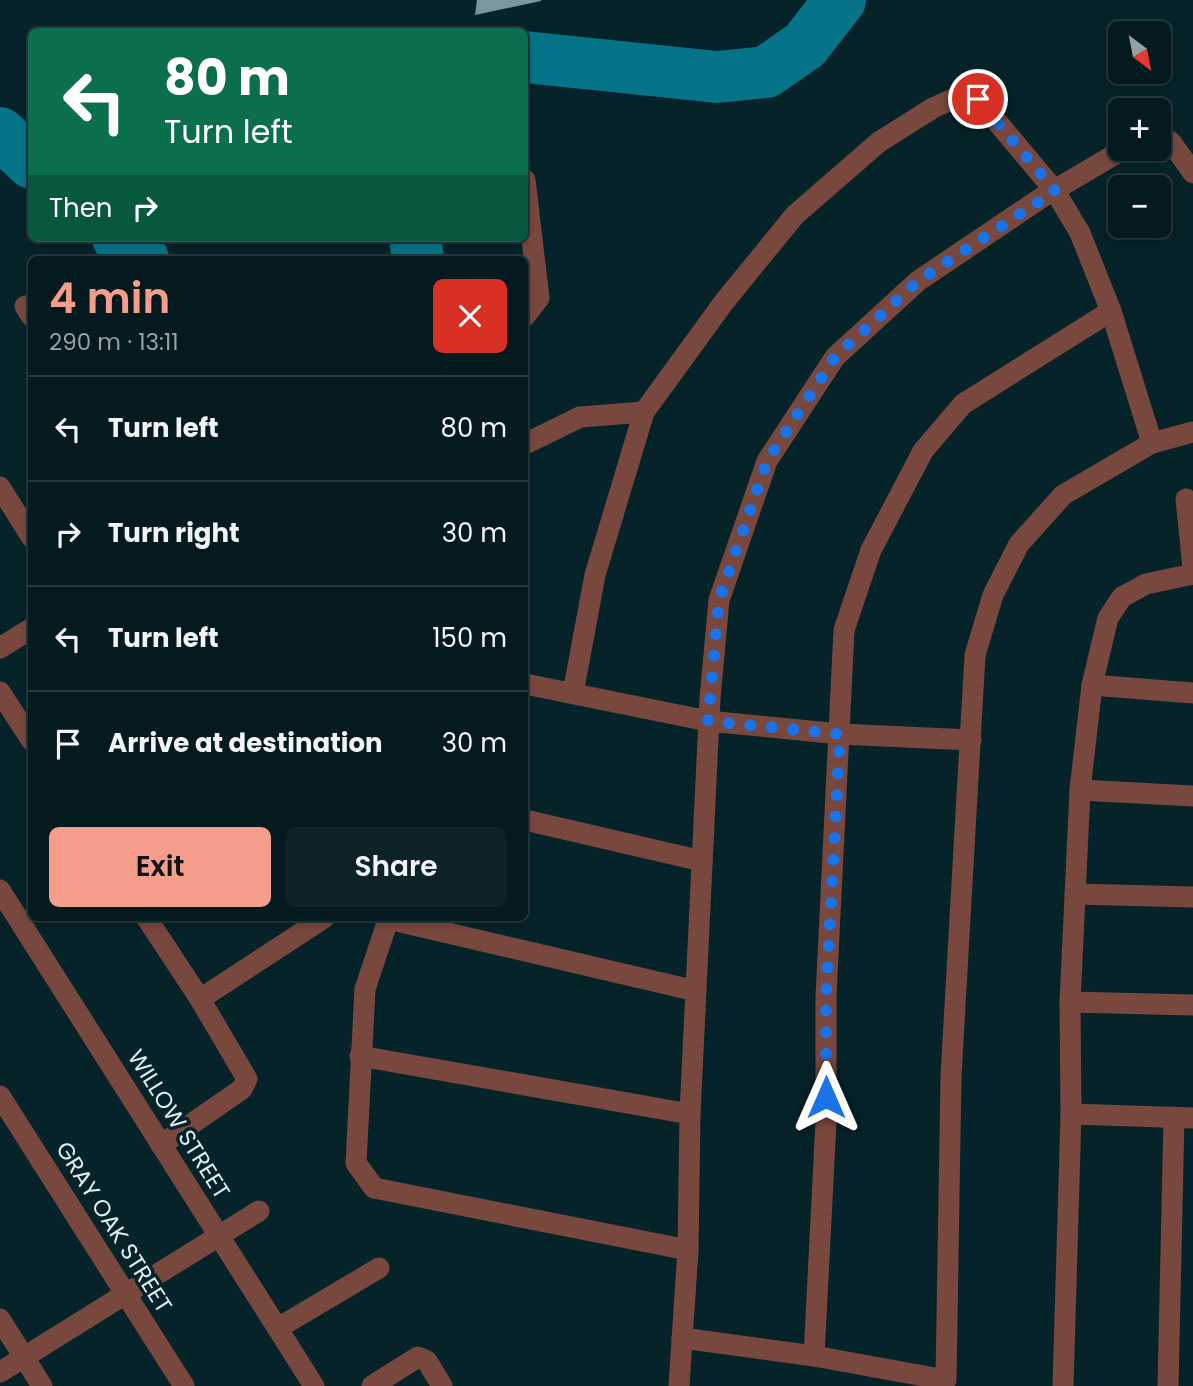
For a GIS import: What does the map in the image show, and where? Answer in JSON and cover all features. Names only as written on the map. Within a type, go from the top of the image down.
[{"type":"street","points":[[573,693],[595,575],[644,412],[724,302],[795,215],[879,142],[933,108],[957,97],[978,99],[1055,191],[1080,233],[1111,312],[1152,443]]},
{"type":"street","points":[[1171,142],[1193,173]]},
{"type":"street","points":[[679,1386],[688,1250],[690,1114],[708,721],[719,600],[767,461],[835,357],[918,281],[1108,159]]},
{"type":"street","points":[[528,205],[539,298],[528,312]]},
{"type":"street","points":[[814,1356],[826,1122],[826,996],[844,630],[871,550],[922,450],[963,404],[1111,312]]},
{"type":"street","points":[[528,443],[580,417],[644,412]]},
{"type":"street","points":[[682,1338],[814,1356],[946,1383],[951,1076],[975,655],[993,595],[1019,544],[1063,495],[1152,443],[1193,432]]},
{"type":"street","points":[[0,487],[28,532]]},
{"type":"street","points":[[1186,499],[1193,568]]},
{"type":"street","points":[[1063,1386],[1071,1114],[1070,1002],[1080,790],[1092,685],[1108,618],[1122,597],[1146,584],[1193,574]]},
{"type":"street","points":[[0,648],[28,630]]},
{"type":"street","points":[[528,685],[708,721],[840,734],[971,740]]},
{"type":"street","points":[[1092,685],[1193,693]]},
{"type":"street","points":[[0,692],[28,735]]},
{"type":"street","points":[[1080,790],[1193,796]]},
{"type":"street","points":[[528,821],[702,861]]},
{"type":"street","name":"WILLOW STREET","points":[[0,890],[314,1386]]},
{"type":"street","points":[[1075,894],[1193,897]]},
{"type":"street","points":[[149,921],[200,999],[247,1079],[242,1089],[161,1145]]},
{"type":"street","points":[[200,999],[319,921]]},
{"type":"street","points":[[387,921],[365,989],[360,1056],[356,1163],[374,1188],[688,1250]]},
{"type":"street","points":[[400,921],[696,992]]},
{"type":"street","points":[[1070,1002],[1193,1004]]},
{"type":"street","points":[[360,1056],[690,1114]]},
{"type":"street","name":"GRAY OAK STREET","points":[[0,1096],[184,1386]]},
{"type":"street","points":[[1071,1114],[1183,1118],[1168,1386]]},
{"type":"street","points":[[0,1372],[259,1211]]},
{"type":"street","points":[[278,1328],[379,1268]]},
{"type":"street","points":[[0,1319],[42,1386]]},
{"type":"street","points":[[372,1386],[418,1357],[427,1362],[442,1386]]},
{"type":"building","points":[[477,0],[541,0],[541,1],[475,15]]},
{"type":"waterway","points":[[528,57],[717,77],[766,72],[805,45],[840,0]]},
{"type":"waterway","points":[[0,133],[28,159]]},
{"type":"waterway","points":[[123,242],[139,256]]},
{"type":"waterway","points":[[416,242],[418,256]]},
{"type":"route","points":[[826,1097],[826,996],[840,734],[708,721],[719,600],[767,461],[835,357],[918,281],[1055,191],[978,99]]}]
